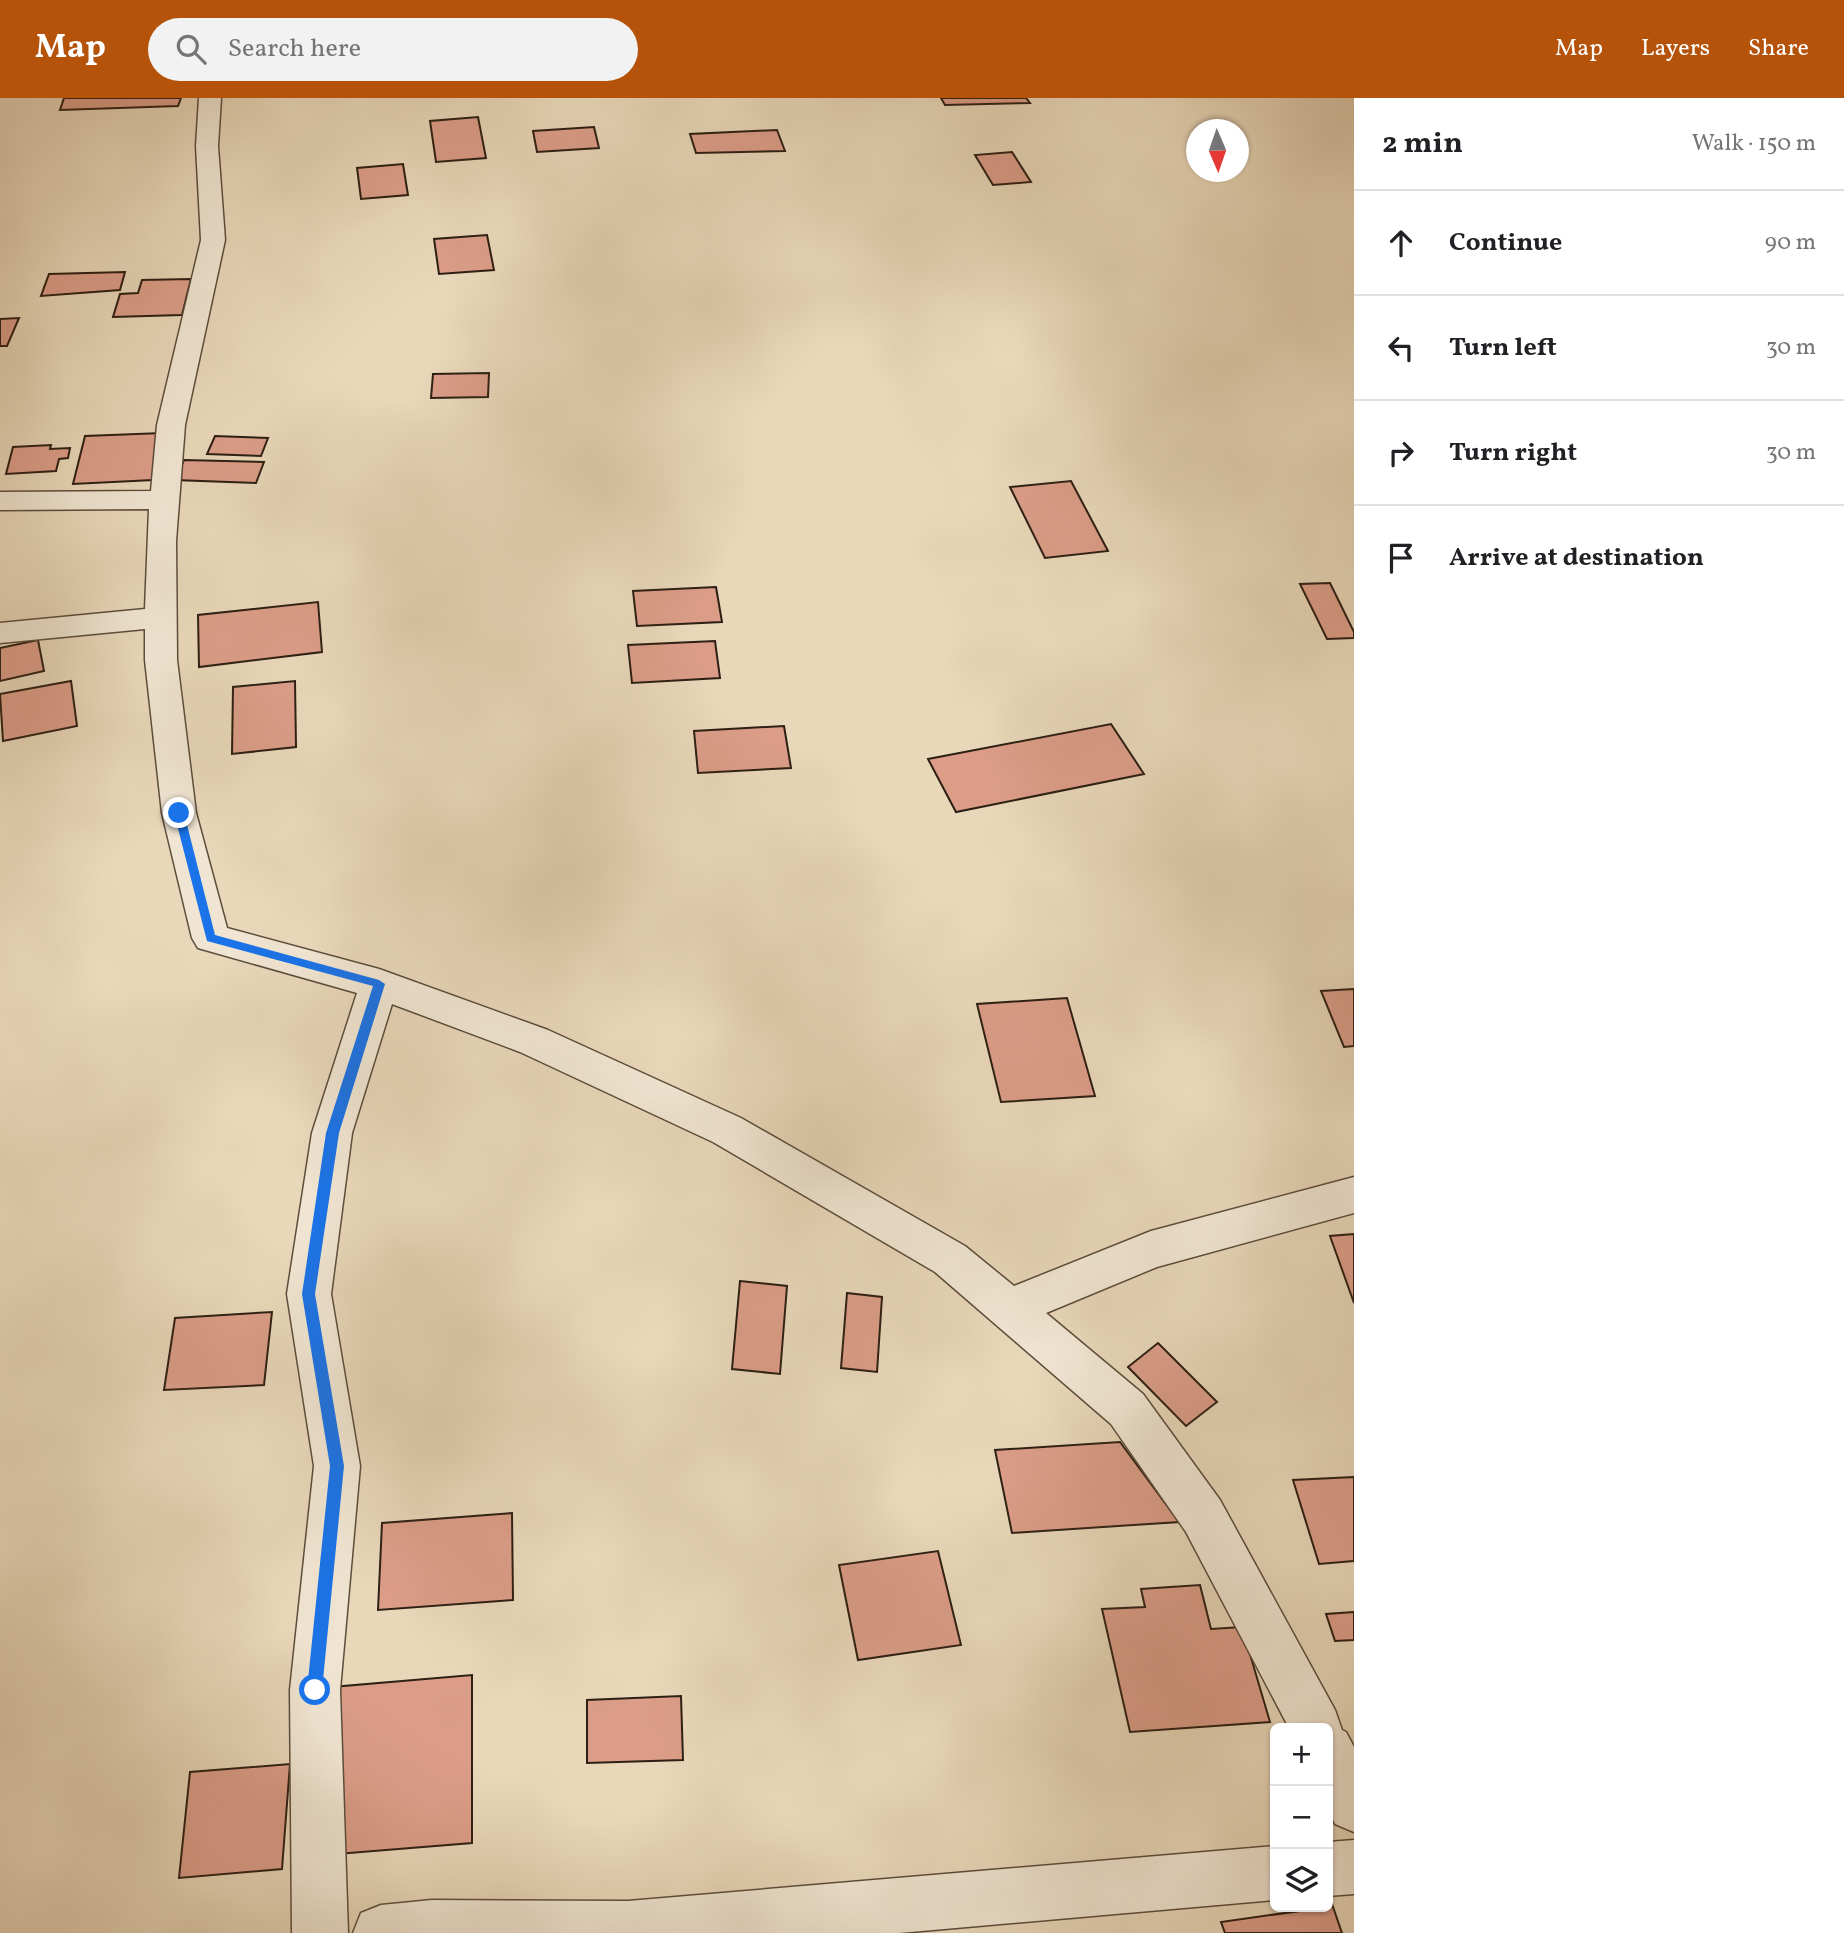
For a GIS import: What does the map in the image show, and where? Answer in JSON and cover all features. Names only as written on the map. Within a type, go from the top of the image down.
[{"type":"street","points":[[210,98],[207,146],[213,240],[171,425],[163,500],[161,660],[179,813],[211,938],[379,984],[534,1041],[727,1130],[950,1259],[1127,1409],[1203,1516],[1314,1723]]},
{"type":"street","points":[[0,501],[163,500]]},
{"type":"street","points":[[0,633],[161,617]]},
{"type":"street","points":[[320,1933],[315,1690],[337,1466],[309,1294],[332,1133],[379,984]]},
{"type":"street","points":[[1008,1309],[1151,1250],[1354,1195]]},
{"type":"street","points":[[1333,1761],[1354,1805]]},
{"type":"street","points":[[1333,1869],[1354,1867]]},
{"type":"street","points":[[381,1933],[432,1928],[628,1931],[1270,1873]]},
{"type":"building","points":[[64,98],[181,98],[178,106],[60,110]]},
{"type":"building","points":[[941,98],[1026,98],[1030,103],[945,105]]},
{"type":"building","points":[[478,117],[486,158],[436,162],[430,121]]},
{"type":"building","points":[[594,127],[599,148],[537,152],[533,131]]},
{"type":"building","points":[[777,130],[785,151],[696,153],[690,134]]},
{"type":"building","points":[[1012,152],[1031,182],[993,185],[975,155]]},
{"type":"building","points":[[403,164],[408,195],[361,199],[357,168]]},
{"type":"building","points":[[487,235],[494,270],[439,274],[434,239]]},
{"type":"building","points":[[125,272],[120,290],[41,296],[49,274]]},
{"type":"building","points":[[191,279],[182,315],[113,317],[120,294],[138,293],[142,280]]},
{"type":"building","points":[[19,318],[7,346],[0,346],[0,319]]},
{"type":"building","points":[[489,373],[488,397],[431,398],[433,374]]},
{"type":"building","points":[[162,433],[153,480],[73,484],[85,436]]},
{"type":"building","points":[[215,436],[268,438],[261,456],[207,454]]},
{"type":"building","points":[[51,445],[50,449],[70,448],[68,458],[59,459],[56,471],[6,474],[13,447]]},
{"type":"building","points":[[184,460],[264,462],[256,483],[175,480]]},
{"type":"building","points":[[1071,481],[1108,551],[1045,558],[1010,487]]},
{"type":"building","points":[[1330,583],[1354,632],[1354,638],[1327,639],[1300,584]]},
{"type":"building","points":[[716,587],[722,622],[637,626],[633,591]]},
{"type":"building","points":[[318,602],[322,652],[199,667],[198,615]]},
{"type":"building","points":[[38,640],[44,671],[0,681],[0,648]]},
{"type":"building","points":[[715,641],[720,678],[632,683],[628,645]]},
{"type":"building","points":[[71,681],[77,726],[3,741],[0,694]]},
{"type":"building","points":[[295,681],[296,747],[232,754],[233,687]]},
{"type":"building","points":[[1111,724],[1144,774],[956,812],[928,759]]},
{"type":"building","points":[[784,726],[791,768],[698,773],[694,731]]},
{"type":"building","points":[[1354,989],[1354,1046],[1344,1047],[1321,991]]},
{"type":"building","points":[[1067,998],[1095,1096],[1001,1102],[977,1004]]},
{"type":"building","points":[[1354,1234],[1354,1303],[1330,1236]]},
{"type":"building","points":[[740,1281],[787,1286],[780,1374],[732,1369]]},
{"type":"building","points":[[847,1293],[882,1297],[877,1372],[841,1368]]},
{"type":"building","points":[[272,1312],[264,1385],[164,1390],[175,1318]]},
{"type":"building","points":[[1158,1343],[1217,1402],[1186,1426],[1128,1367]]},
{"type":"building","points":[[1120,1442],[1179,1522],[1012,1533],[995,1450]]},
{"type":"building","points":[[1354,1477],[1354,1561],[1319,1564],[1293,1480]]},
{"type":"building","points":[[512,1513],[513,1600],[378,1610],[382,1523]]},
{"type":"building","points":[[938,1551],[961,1645],[858,1660],[839,1565]]},
{"type":"building","points":[[1200,1585],[1211,1629],[1242,1627],[1270,1722],[1130,1732],[1102,1609],[1145,1607],[1141,1589]]},
{"type":"building","points":[[1354,1612],[1354,1640],[1335,1641],[1326,1614]]},
{"type":"building","points":[[472,1675],[472,1843],[325,1855],[332,1687]]},
{"type":"building","points":[[681,1696],[683,1760],[587,1763],[587,1700]]},
{"type":"building","points":[[290,1764],[282,1869],[179,1878],[190,1772]]},
{"type":"building","points":[[1333,1907],[1342,1933],[1225,1933],[1221,1922],[1292,1912],[1333,1912]]},
{"type":"route","points":[[179,813],[211,938],[379,984],[332,1133],[309,1294],[337,1466],[315,1690]]}]
